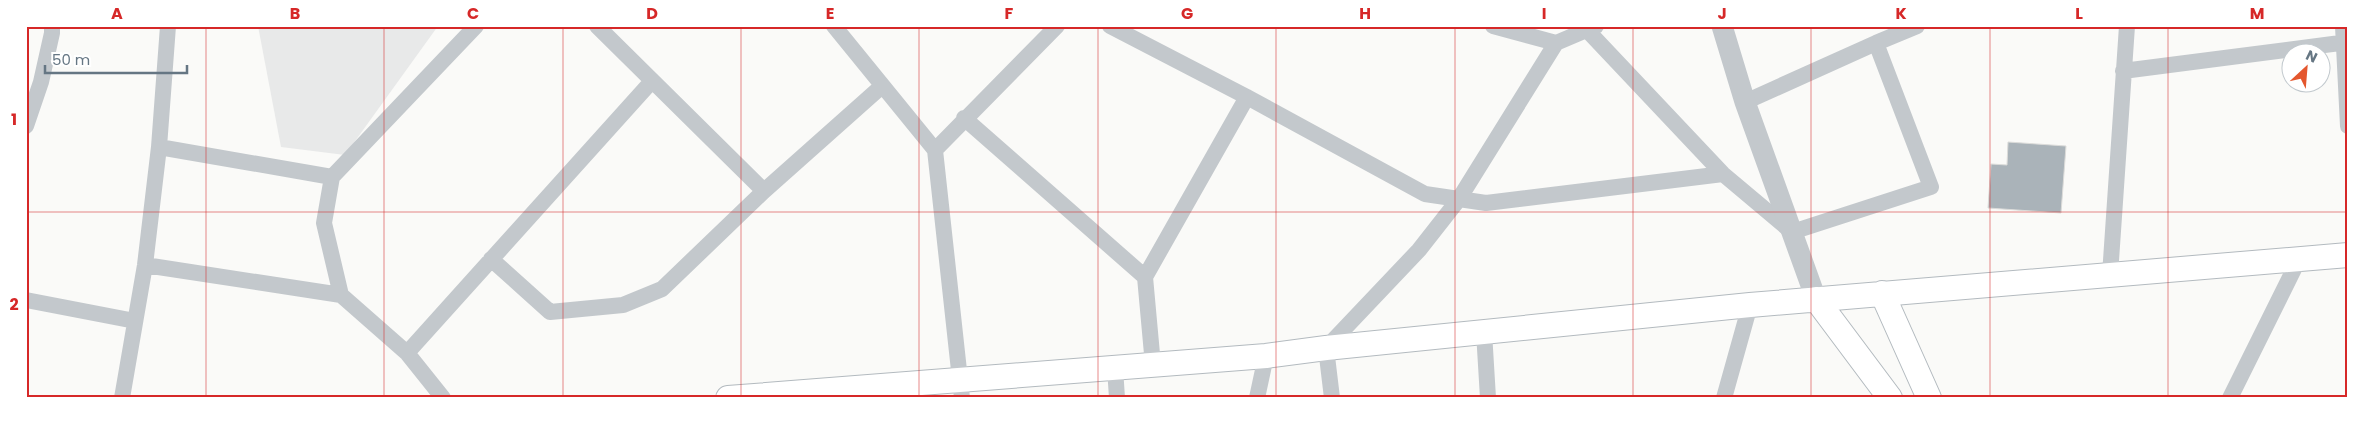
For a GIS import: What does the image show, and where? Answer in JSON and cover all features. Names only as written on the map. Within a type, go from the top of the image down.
[{"type":"main road","points":[[728,398],[962,388],[1115,368],[1266,356],[1326,348],[1750,305],[2348,255]]},
{"type":"main road","points":[[1882,293],[1928,398]]},
{"type":"main road","points":[[1816,299],[1890,398]]},
{"type":"street","points":[[26,126],[34,78],[52,33],[52,26]]},
{"type":"street","points":[[122,398],[145,265],[159,147],[168,26]]},
{"type":"street","points":[[341,295],[324,223],[332,177],[476,26]]},
{"type":"street","points":[[597,26],[764,191]]},
{"type":"street","points":[[834,26],[935,150],[962,388]]},
{"type":"street","points":[[935,150],[964,118],[1057,26]]},
{"type":"street","points":[[1110,26],[1247,97],[1425,194],[1486,203],[1723,174]]},
{"type":"street","points":[[1493,26],[1556,43]]},
{"type":"street","points":[[1722,26],[1746,102],[1816,299]]},
{"type":"street","points":[[1746,102],[1917,26]]},
{"type":"street","points":[[2110,275],[2127,26]]},
{"type":"street","points":[[1332,398],[1326,348],[1419,250],[1459,199],[1556,43],[1591,28],[1723,174],[1792,232]]},
{"type":"street","points":[[2124,71],[2344,37],[2348,126]]},
{"type":"street","points":[[1792,232],[1931,187],[1876,43]]},
{"type":"street","points":[[407,353],[652,81]]},
{"type":"street","points":[[491,259],[550,312],[623,306],[662,289],[764,191],[882,86]]},
{"type":"street","points":[[1153,365],[1145,277],[1247,97]]},
{"type":"street","points":[[964,118],[1145,277]]},
{"type":"street","points":[[159,147],[332,177]]},
{"type":"street","points":[[2233,397],[2299,259]]},
{"type":"street","points":[[145,265],[341,295],[407,353],[443,398]]},
{"type":"street","points":[[26,300],[135,321]]},
{"type":"street","points":[[1724,398],[1750,305]]},
{"type":"street","points":[[1484,332],[1488,398]]},
{"type":"street","points":[[1257,398],[1266,356]]},
{"type":"street","points":[[1115,368],[1117,398]]},
{"type":"shaded area","points":[[258,26],[438,26],[345,155],[281,147]]},
{"type":"building","points":[[2008,142],[2066,146],[2061,213],[1988,208],[1991,164],[2007,165]]}]
